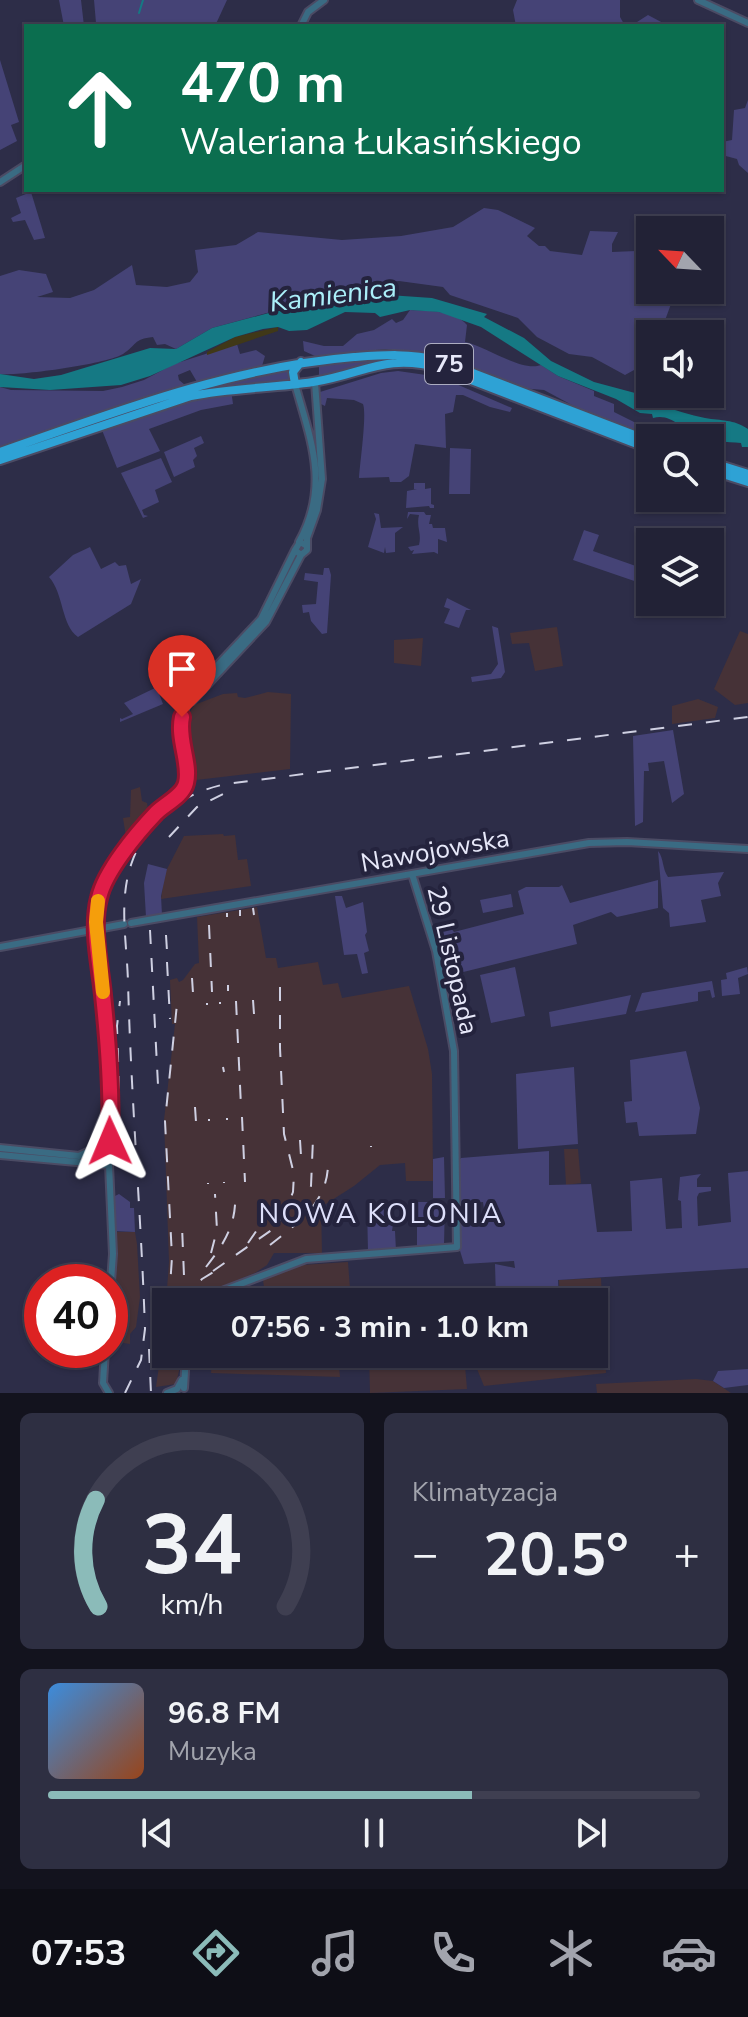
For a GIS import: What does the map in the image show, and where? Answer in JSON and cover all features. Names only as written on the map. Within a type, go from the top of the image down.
[{"type":"main road","name":"75","points":[[0,452],[156,399],[302,362],[391,354],[422,356],[636,436]]},
{"type":"main road","points":[[295,384],[294,371],[302,362],[311,365],[315,382]]},
{"type":"main road","name":"75","points":[[0,460],[191,396],[315,382],[380,363],[422,363],[458,374],[636,444]]},
{"type":"main road","points":[[724,466],[748,474]]},
{"type":"main road","points":[[724,474],[748,482]]},
{"type":"street","points":[[302,24],[308,12],[324,0]]},
{"type":"street","points":[[698,0],[748,23]]},
{"type":"street","points":[[0,182],[24,166]]},
{"type":"street","points":[[317,396],[318,389],[330,378]]},
{"type":"street","points":[[298,549],[306,552],[321,489],[315,382]]},
{"type":"street","points":[[112,1264],[104,1003],[96,929],[99,897],[109,873],[156,813],[185,787],[180,731],[184,709],[266,622],[298,549],[316,492],[316,462],[295,384]]},
{"type":"street","points":[[312,443],[320,440]]},
{"type":"street","name":"Nawojowska","points":[[1,944],[600,842],[748,849]]},
{"type":"street","name":"29 Listopada","points":[[229,1288],[301,1260],[457,1247],[454,1051],[435,948],[412,874]]},
{"type":"street","points":[[0,1148],[79,1156],[110,1141]]},
{"type":"street","points":[[0,1155],[109,1165]]},
{"type":"street","points":[[104,1368],[103,1383],[109,1393]]},
{"type":"street","points":[[177,1391],[185,1368]]},
{"type":"shaded area","points":[[59,0],[81,0],[84,24],[64,24]]},
{"type":"shaded area","points":[[94,0],[227,0],[216,24],[96,23]]},
{"type":"shaded area","points":[[517,0],[620,0],[620,17],[624,24],[516,24],[513,10]]},
{"type":"shaded area","points":[[648,15],[667,24],[624,24],[637,22]]},
{"type":"shaded area","points":[[0,60],[19,122],[11,125],[17,141],[0,150]]},
{"type":"shaded area","points":[[748,100],[748,173],[737,159],[724,156],[724,142],[732,140],[734,110],[745,108]]},
{"type":"shaded area","points":[[31,192],[45,238],[34,240],[25,220],[13,222],[11,218],[21,213],[16,198]]},
{"type":"shaded area","points":[[484,208],[498,210],[535,228],[527,236],[539,246],[545,246],[550,251],[582,255],[590,231],[618,232],[612,252],[636,251],[636,304],[671,304],[665,320],[636,320],[636,371],[625,375],[592,357],[569,354],[537,337],[518,318],[450,295],[443,287],[399,281],[376,283],[212,328],[176,349],[165,344],[157,345],[153,337],[138,341],[123,354],[100,362],[0,374],[0,276],[19,270],[46,274],[53,292],[37,297],[70,298],[94,290],[132,265],[136,285],[167,287],[190,282],[198,272],[195,250],[236,245],[258,232],[342,240],[401,236],[453,227]]},
{"type":"shaded area","points":[[374,294],[432,298],[487,314],[484,317],[524,338],[551,361],[594,382],[636,393],[636,408],[669,408],[743,426],[748,429],[748,447],[724,441],[724,424],[677,424],[666,418],[653,418],[652,414],[640,413],[616,399],[558,376],[481,327],[439,312],[410,310],[380,317],[375,313],[345,312],[307,330],[263,329],[235,337],[150,376],[121,385],[50,390],[0,387],[0,374],[34,379],[61,375],[150,348],[176,349],[212,328],[280,310]]},
{"type":"shaded area","points":[[410,310],[455,316],[467,325],[465,342],[514,362],[541,365],[594,391],[594,396],[614,404],[614,412],[638,424],[636,431],[583,411],[544,390],[520,388],[427,353],[386,349],[315,356],[304,351],[303,341],[343,346],[357,334],[374,330],[392,319],[396,323],[403,320]]},
{"type":"shaded area","points":[[237,344],[240,354],[256,350],[265,356],[262,366],[206,382],[197,382],[190,370],[178,375],[185,385],[90,415],[0,449],[0,387],[11,390],[103,391],[144,380],[174,364]]},
{"type":"shaded area","points":[[381,357],[426,362],[319,378],[319,365]]},
{"type":"shaded area","points":[[288,368],[289,382],[247,385],[102,422],[174,396]]},
{"type":"shaded area","points":[[398,371],[440,377],[512,408],[510,412],[456,395],[453,412],[445,414],[446,448],[415,444],[409,476],[401,482],[390,482],[389,477],[359,478],[363,404],[354,400],[327,398],[325,406],[319,403],[320,392],[381,373]]},
{"type":"shaded area","points":[[231,390],[233,404],[201,410],[149,429],[160,451],[117,468],[100,425],[179,400]]},
{"type":"shaded area","points":[[201,436],[204,443],[194,448],[197,456],[193,460],[195,467],[174,477],[164,452]]},
{"type":"shaded area","points":[[450,448],[471,449],[470,494],[449,494]]},
{"type":"shaded area","points":[[161,458],[172,482],[155,490],[159,502],[142,510],[148,516],[143,518],[121,473]]},
{"type":"shaded area","points":[[414,483],[425,483],[425,489],[431,488],[434,508],[406,508],[407,491],[417,489],[414,489]]},
{"type":"shaded area","points":[[408,512],[431,515],[429,524],[433,528],[445,528],[447,542],[438,539],[438,554],[412,554],[414,550],[408,547],[419,545],[419,515],[410,514],[407,519]]},
{"type":"shaded area","points":[[374,513],[379,514],[381,528],[403,527],[395,533],[395,552],[386,553],[385,547],[384,553],[368,547],[376,519]]},
{"type":"shaded area","points":[[584,530],[599,535],[593,551],[636,566],[636,582],[573,560]]},
{"type":"shaded area","points":[[90,547],[101,569],[115,562],[119,566],[126,565],[131,584],[141,579],[131,604],[78,637],[68,625],[49,577],[73,555]]},
{"type":"shaded area","points":[[324,568],[329,568],[331,575],[327,633],[322,634],[311,621],[309,612],[303,613],[302,605],[316,604],[318,582],[304,580],[305,573],[323,575]]},
{"type":"shaded area","points":[[447,598],[471,610],[466,610],[459,628],[444,623],[450,609],[444,607]]},
{"type":"shaded area","points":[[492,626],[498,628],[505,672],[501,678],[472,682],[471,677],[491,674],[498,664]]},
{"type":"shaded area","points":[[557,627],[563,666],[535,671],[529,643],[512,644],[510,633]]},
{"type":"shaded area","points":[[740,631],[748,634],[748,703],[735,705],[714,689]]},
{"type":"shaded area","points":[[423,638],[421,666],[394,663],[394,640]]},
{"type":"shaded area","points":[[169,650],[176,664],[167,672],[175,681],[172,683],[175,689],[171,691],[168,684],[161,687],[152,668],[169,658],[165,651]]},
{"type":"shaded area","points":[[155,683],[163,704],[120,722],[120,718],[133,714],[124,703],[155,688]]},
{"type":"shaded area","points":[[268,692],[291,694],[290,769],[196,780],[185,735],[186,719],[194,705],[223,694],[237,693],[238,697],[245,698]]},
{"type":"shaded area","points":[[698,699],[718,707],[715,718],[672,724],[672,706]]},
{"type":"shaded area","points":[[673,730],[684,794],[672,803],[664,761],[648,763],[649,771],[644,771],[643,822],[635,826],[633,736]]},
{"type":"shaded area","points":[[140,787],[149,815],[127,843],[123,818],[130,817],[131,790]]},
{"type":"shaded area","points":[[235,835],[238,860],[247,859],[251,886],[161,899],[165,873],[184,836]]},
{"type":"shaded area","points":[[658,851],[668,877],[724,872],[718,883],[721,896],[701,900],[706,922],[670,927],[669,913],[663,908]]},
{"type":"shaded area","points":[[148,864],[167,869],[161,896],[162,915],[146,917],[144,883]]},
{"type":"shaded area","points":[[658,880],[658,908],[617,917],[611,912],[573,925],[577,944],[447,976],[444,973],[434,932],[439,930],[440,924],[447,923],[454,932],[524,914],[518,891],[526,887],[562,885],[570,903]]},
{"type":"shaded area","points":[[511,894],[513,907],[483,913],[480,900]]},
{"type":"shaded area","points":[[335,896],[342,896],[346,908],[363,902],[369,951],[364,953],[368,973],[362,974],[357,954],[344,955]]},
{"type":"shaded area","points":[[257,907],[266,958],[276,958],[278,968],[318,962],[323,985],[338,983],[342,998],[409,986],[428,1049],[432,1074],[433,1181],[406,1181],[405,1163],[380,1165],[321,1207],[322,1253],[274,1253],[267,1265],[255,1273],[218,1288],[167,1288],[169,1262],[164,1120],[175,1024],[172,1024],[170,980],[183,980],[199,963],[197,917]]},
{"type":"shaded area","points":[[515,967],[525,1016],[491,1023],[480,975]]},
{"type":"shaded area","points":[[747,967],[748,974],[738,978],[740,994],[722,996],[721,980],[727,979],[726,973]]},
{"type":"shaded area","points":[[712,981],[715,997],[712,998],[710,990],[698,992],[698,1001],[635,1012],[642,993]]},
{"type":"shaded area","points":[[631,995],[626,1014],[551,1027],[549,1012]]},
{"type":"shaded area","points":[[686,1051],[700,1108],[696,1134],[639,1136],[637,1122],[626,1123],[624,1102],[632,1101],[630,1060]]},
{"type":"shaded area","points":[[574,1067],[578,1144],[518,1149],[516,1074]]},
{"type":"shaded area","points":[[564,1149],[578,1149],[581,1183],[566,1185]]},
{"type":"shaded area","points":[[549,1151],[549,1185],[591,1184],[597,1232],[632,1231],[630,1181],[662,1178],[666,1229],[682,1228],[681,1201],[678,1200],[680,1177],[701,1174],[697,1187],[711,1187],[711,1191],[699,1193],[697,1197],[698,1226],[731,1222],[728,1173],[748,1171],[748,1268],[558,1280],[558,1288],[496,1288],[495,1264],[515,1268],[514,1261],[464,1264],[458,1244],[459,1221],[485,1217],[483,1202],[459,1204],[461,1158]]},
{"type":"shaded area","points":[[444,1157],[445,1198],[433,1198],[433,1159]]},
{"type":"shaded area","points":[[119,1194],[130,1202],[130,1208],[134,1208],[135,1232],[114,1231],[113,1197]]},
{"type":"shaded area","points":[[417,1202],[445,1202],[444,1245],[417,1248]]},
{"type":"shaded area","points":[[387,1204],[388,1217],[394,1217],[392,1231],[395,1231],[396,1251],[368,1252],[367,1205]]},
{"type":"shaded area","points":[[116,1232],[135,1232],[140,1297],[130,1344],[128,1264],[114,1264]]},
{"type":"shaded area","points":[[348,1262],[350,1288],[264,1288],[263,1280],[302,1265]]},
{"type":"shaded area","points":[[601,1278],[602,1288],[559,1288],[559,1280]]},
{"type":"shaded area","points":[[159,1368],[180,1368],[176,1384],[156,1387]]},
{"type":"shaded area","points":[[211,1368],[339,1368],[340,1377],[211,1373]]},
{"type":"shaded area","points":[[369,1368],[465,1368],[467,1389],[370,1393]]},
{"type":"shaded area","points":[[606,1368],[606,1373],[484,1386],[477,1369]]},
{"type":"shaded area","points":[[748,1369],[748,1385],[724,1388],[713,1381],[718,1371]]},
{"type":"shaded area","points":[[696,1379],[713,1381],[731,1393],[597,1393],[596,1384]]},
{"type":"sand","points":[[278,327],[278,331],[207,355],[207,352],[235,337]]},
{"type":"waterway","points":[[139,13],[143,0]]},
{"type":"railway","points":[[125,1393],[141,1360],[145,1329],[124,906],[132,862],[157,821],[181,801],[226,784],[748,717]]},
{"type":"railway","points":[[169,837],[197,807],[225,793]]},
{"type":"railway","points":[[253,908],[254,915]]},
{"type":"railway","points":[[240,910],[240,916]]},
{"type":"railway","points":[[209,925],[212,992]]},
{"type":"railway","points":[[150,930],[158,1085]]},
{"type":"railway","points":[[166,935],[167,951]]},
{"type":"railway","points":[[167,962],[170,1019]]},
{"type":"railway","points":[[192,978],[193,993]]},
{"type":"railway","points":[[213,1271],[273,1229],[285,1213],[293,1192],[294,1174],[284,1134],[280,981]]},
{"type":"railway","points":[[228,985],[228,991]]},
{"type":"railway","points":[[253,1000],[254,1014]]},
{"type":"railway","points":[[119,1090],[117,1026],[120,1001]]},
{"type":"railway","points":[[236,1001],[241,1106]]},
{"type":"railway","points":[[170,1288],[172,1257],[165,1121],[177,1004]]},
{"type":"railway","points":[[223,1067],[224,1072]]},
{"type":"railway","points":[[195,1107],[196,1122]]},
{"type":"railway","points":[[242,1117],[245,1182]]},
{"type":"railway","points":[[301,1213],[311,1186],[313,1139]]},
{"type":"railway","points":[[300,1140],[301,1156]]},
{"type":"railway","points":[[270,1245],[318,1200],[327,1175],[328,1161]]},
{"type":"railway","points":[[248,1243],[259,1227],[261,1192]]},
{"type":"railway","points":[[206,1267],[228,1233],[234,1214],[235,1193]]},
{"type":"railway","points":[[211,1253],[217,1230],[215,1194]]},
{"type":"railway","points":[[181,1288],[184,1276],[182,1226]]},
{"type":"railway","points":[[193,1288],[223,1266]]},
{"type":"railway","points":[[149,1349],[151,1393]]},
{"type":"slow traffic","points":[[98,901],[96,922],[103,992]]},
{"type":"district","name":"NOWA KOLONIA","points":[[381,1213]]},
{"type":"route","points":[[110,1141],[97,904],[103,885],[114,868],[156,813],[185,787],[180,731],[182,717]]},
{"type":"water label","name":"Kamienica","points":[[333,294]]}]
